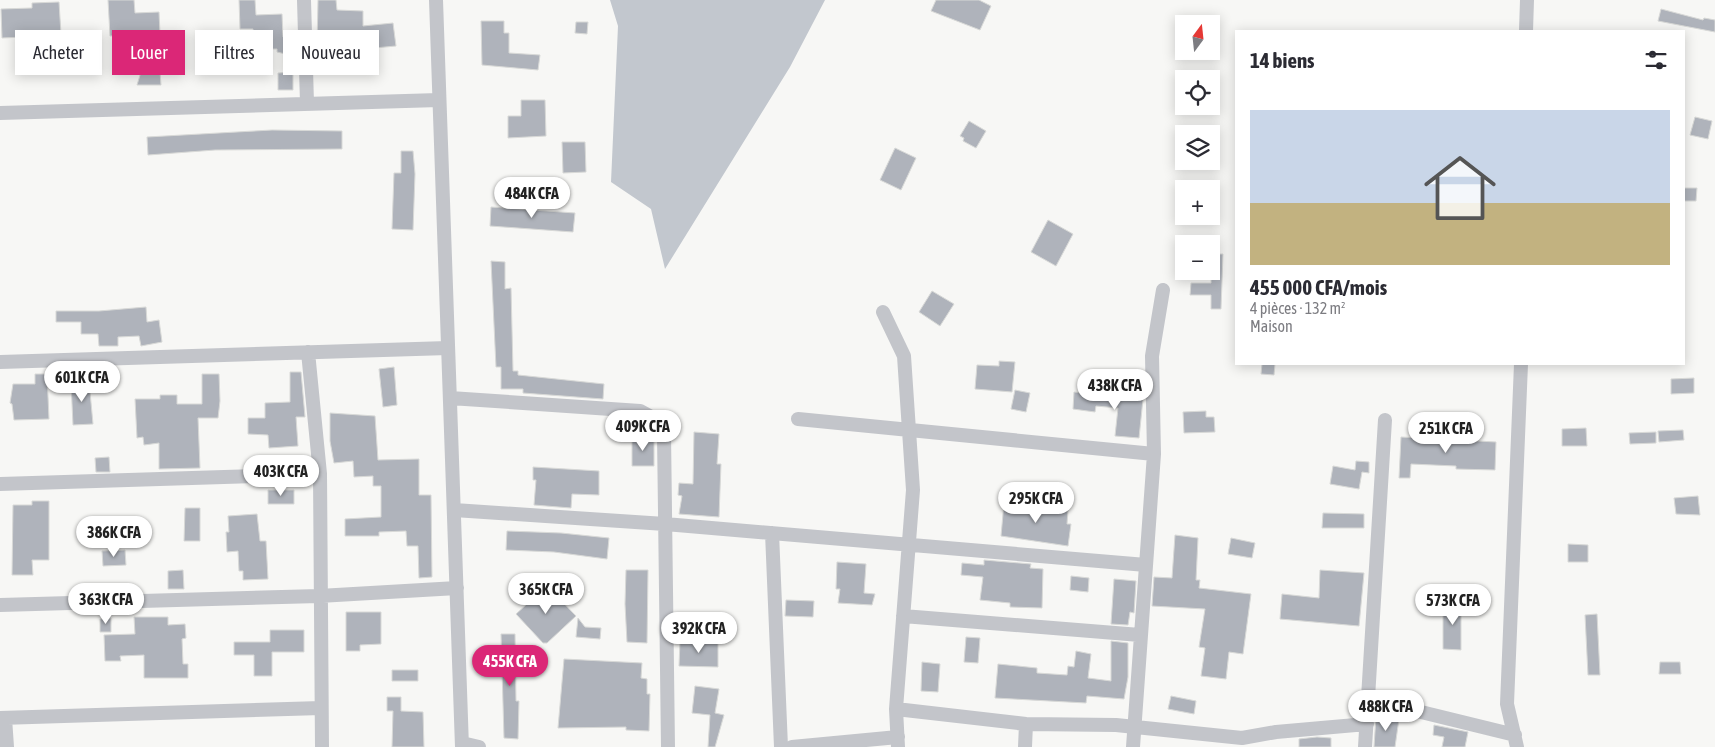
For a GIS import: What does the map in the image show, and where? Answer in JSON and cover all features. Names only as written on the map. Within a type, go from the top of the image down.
[{"type":"street","points":[[304,0],[307,104]]},
{"type":"street","points":[[436,0],[462,745],[479,747]]},
{"type":"street","points":[[1526,30],[1527,0]]},
{"type":"street","points":[[0,113],[439,100]]},
{"type":"street","points":[[1133,747],[1154,454],[1152,356],[1163,290]]},
{"type":"street","points":[[792,747],[898,742],[896,709],[913,490],[904,356],[883,312]]},
{"type":"street","points":[[0,362],[448,348]]},
{"type":"street","points":[[308,352],[320,474],[319,596],[322,747]]},
{"type":"street","points":[[1368,699],[1516,741],[1507,704],[1521,365]]},
{"type":"street","points":[[450,398],[640,411],[660,422],[664,433],[668,747]]},
{"type":"street","points":[[798,419],[1154,454]]},
{"type":"street","points":[[1365,747],[1385,420]]},
{"type":"street","points":[[0,484],[320,474]]},
{"type":"street","points":[[454,510],[665,524],[1146,565]]},
{"type":"street","points":[[772,533],[781,747]]},
{"type":"street","points":[[0,605],[319,596],[457,588]]},
{"type":"street","points":[[903,616],[1140,634]]},
{"type":"street","points":[[7,747],[3,718],[321,708]]},
{"type":"street","points":[[896,709],[1026,724],[1116,725],[1242,742],[1276,732],[1367,724]]},
{"type":"street","points":[[1025,747],[1026,724]]},
{"type":"shaded area","points":[[610,0],[825,0],[790,67],[665,269],[651,209],[611,182],[618,26]]},
{"type":"building","points":[[108,0],[134,0],[135,13],[159,12],[160,30],[112,30],[112,36],[110,36]]},
{"type":"building","points":[[239,0],[255,0],[256,15],[282,14],[283,53],[277,52],[277,49],[273,49],[273,30],[240,29]]},
{"type":"building","points":[[318,0],[336,0],[337,10],[363,11],[363,26],[393,23],[396,46],[379,48],[379,30],[317,30]]},
{"type":"building","points":[[936,0],[979,0],[991,6],[980,30],[931,11]]},
{"type":"building","points":[[59,2],[61,30],[15,30],[15,37],[2,38],[1,9],[32,8],[32,3]]},
{"type":"building","points":[[1661,9],[1703,20],[1704,18],[1715,20],[1715,32],[1658,21]]},
{"type":"building","points":[[481,21],[504,21],[504,33],[509,33],[509,53],[540,55],[538,70],[482,65]]},
{"type":"building","points":[[576,22],[588,22],[587,34],[575,33]]},
{"type":"building","points":[[278,73],[293,75],[293,90],[278,90]]},
{"type":"building","points":[[140,75],[160,75],[161,85],[137,85]]},
{"type":"building","points":[[521,100],[545,100],[546,136],[508,138],[508,116],[521,116]]},
{"type":"building","points":[[1695,117],[1712,121],[1708,139],[1690,135]]},
{"type":"building","points":[[969,121],[986,131],[976,148],[963,141],[964,138],[960,136]]},
{"type":"building","points":[[272,130],[342,131],[342,149],[215,150],[148,155],[147,137]]},
{"type":"building","points":[[562,142],[585,142],[586,172],[563,173]]},
{"type":"building","points":[[895,148],[916,158],[901,190],[880,180]]},
{"type":"building","points":[[401,151],[413,151],[415,174],[413,230],[392,229],[394,173],[401,173]]},
{"type":"building","points":[[1685,188],[1697,188],[1696,201],[1685,201]]},
{"type":"building","points":[[491,207],[575,213],[573,232],[490,226]]},
{"type":"building","points":[[1048,220],[1073,234],[1056,266],[1031,252]]},
{"type":"building","points":[[1220,254],[1223,254],[1221,309],[1211,309],[1211,295],[1190,295],[1191,283],[1211,283],[1211,280],[1220,280]]},
{"type":"building","points":[[491,261],[505,262],[505,289],[511,288],[513,371],[518,371],[518,375],[604,384],[603,399],[523,393],[523,389],[501,389],[501,367],[496,367]]},
{"type":"building","points":[[932,291],[954,304],[940,326],[919,312]]},
{"type":"building","points":[[146,307],[147,322],[159,320],[162,342],[141,346],[139,336],[118,337],[118,346],[99,346],[98,334],[81,334],[81,322],[56,322],[56,311],[99,311]]},
{"type":"building","points":[[999,361],[1015,362],[1012,392],[975,389],[977,365],[999,366]]},
{"type":"building","points":[[1262,365],[1275,365],[1274,375],[1261,374]]},
{"type":"building","points":[[394,367],[397,405],[383,407],[379,369]]},
{"type":"building","points":[[290,372],[301,372],[305,417],[296,417],[298,446],[269,448],[268,435],[248,434],[248,418],[265,418],[265,403],[290,402]]},
{"type":"building","points":[[35,374],[47,374],[49,419],[14,420],[12,404],[10,403],[13,384],[35,384]]},
{"type":"building","points":[[202,374],[219,374],[220,401],[218,418],[198,418],[200,468],[159,469],[159,443],[144,445],[143,437],[137,438],[135,399],[160,399],[160,395],[177,395],[177,404],[202,404]]},
{"type":"building","points":[[1694,378],[1694,393],[1671,394],[1671,379]]},
{"type":"building","points":[[89,381],[93,424],[73,425],[71,382]]},
{"type":"building","points":[[1015,390],[1030,393],[1026,412],[1011,409]]},
{"type":"building","points":[[1074,392],[1143,399],[1139,438],[1115,436],[1118,408],[1096,406],[1095,412],[1073,409]]},
{"type":"building","points":[[1206,411],[1206,417],[1214,417],[1215,432],[1184,433],[1183,412]]},
{"type":"building","points":[[330,413],[375,416],[378,460],[419,459],[419,495],[431,495],[432,577],[419,578],[418,546],[407,546],[406,531],[379,532],[379,536],[345,536],[345,519],[381,517],[381,486],[373,486],[373,476],[354,477],[353,461],[334,463],[330,441]]},
{"type":"building","points":[[1586,428],[1587,446],[1562,446],[1562,429]]},
{"type":"building","points":[[1683,430],[1684,440],[1659,442],[1658,431]]},
{"type":"building","points":[[694,432],[719,434],[717,464],[721,464],[719,517],[679,514],[682,496],[678,495],[679,483],[693,484]]},
{"type":"building","points":[[1656,432],[1656,443],[1630,444],[1629,433]]},
{"type":"building","points":[[1401,437],[1496,442],[1495,470],[1456,469],[1456,466],[1411,464],[1410,478],[1399,478]]},
{"type":"building","points":[[632,438],[654,438],[654,466],[632,466]]},
{"type":"building","points":[[109,457],[110,472],[96,472],[95,458]]},
{"type":"building","points":[[1356,461],[1369,462],[1369,473],[1362,472],[1359,489],[1330,484],[1333,466],[1355,470]]},
{"type":"building","points":[[533,467],[599,471],[599,495],[572,494],[571,508],[534,505],[536,480],[533,480]]},
{"type":"building","points":[[268,490],[294,490],[294,504],[268,504]]},
{"type":"building","points":[[1698,496],[1700,515],[1676,514],[1674,498]]},
{"type":"building","points":[[32,501],[49,501],[49,560],[32,560],[33,575],[12,575],[13,505],[32,505]]},
{"type":"building","points":[[1004,503],[1068,510],[1067,524],[1071,524],[1068,546],[1001,536]]},
{"type":"building","points":[[185,508],[200,508],[200,541],[184,541]]},
{"type":"building","points":[[1323,513],[1364,514],[1364,528],[1322,528]]},
{"type":"building","points":[[257,514],[260,541],[266,541],[268,579],[243,580],[243,571],[239,571],[238,551],[227,552],[226,532],[229,532],[228,516]]},
{"type":"building","points":[[507,531],[561,533],[609,538],[607,559],[554,552],[506,550]]},
{"type":"building","points":[[1175,535],[1198,538],[1196,580],[1200,580],[1199,588],[1251,594],[1243,654],[1229,652],[1226,679],[1201,676],[1205,648],[1199,647],[1205,609],[1152,606],[1154,577],[1172,578]]},
{"type":"building","points":[[1231,538],[1255,543],[1252,558],[1228,554]]},
{"type":"building","points":[[1568,544],[1588,545],[1588,562],[1568,562]]},
{"type":"building","points":[[125,550],[126,565],[103,566],[102,551]]},
{"type":"building","points":[[984,560],[1031,564],[1030,568],[1043,569],[1042,608],[1010,607],[1010,603],[980,600],[983,577],[961,575],[962,563],[984,565]]},
{"type":"building","points":[[837,562],[866,564],[864,593],[875,594],[872,605],[838,603],[840,589],[836,589]]},
{"type":"building","points":[[183,570],[184,589],[168,589],[168,571]]},
{"type":"building","points":[[626,570],[648,570],[647,643],[627,642]]},
{"type":"building","points":[[1320,570],[1364,573],[1359,626],[1280,619],[1282,594],[1319,598]]},
{"type":"building","points":[[1071,576],[1089,578],[1088,592],[1070,590]]},
{"type":"building","points":[[1114,579],[1136,581],[1134,613],[1130,612],[1128,625],[1111,624]]},
{"type":"building","points":[[547,586],[576,616],[547,643],[543,643],[516,614]]},
{"type":"building","points":[[786,600],[814,601],[813,617],[785,616]]},
{"type":"building","points":[[1449,600],[1461,600],[1461,650],[1443,649],[1443,612],[1449,612]]},
{"type":"building","points":[[346,612],[381,612],[381,644],[360,645],[360,651],[346,651]]},
{"type":"building","points":[[1597,614],[1600,675],[1588,675],[1585,615]]},
{"type":"building","points":[[134,617],[168,617],[168,625],[185,624],[186,638],[182,639],[183,664],[188,664],[188,678],[144,678],[144,655],[120,656],[121,661],[105,661],[104,635],[135,634]]},
{"type":"building","points":[[111,618],[111,632],[100,632],[100,619]]},
{"type":"building","points":[[578,618],[585,627],[601,628],[600,639],[576,637]]},
{"type":"building","points":[[270,630],[304,630],[304,652],[272,652],[272,676],[254,676],[254,655],[234,655],[234,642],[270,642]]},
{"type":"building","points":[[501,634],[515,634],[516,701],[519,701],[518,739],[504,738]]},
{"type":"building","points":[[966,637],[980,638],[978,663],[964,662]]},
{"type":"building","points":[[680,641],[718,643],[718,667],[679,666]]},
{"type":"building","points":[[1111,641],[1128,643],[1128,677],[1124,699],[1087,696],[1086,703],[995,698],[998,664],[1037,668],[1037,673],[1067,675],[1068,666],[1074,667],[1076,651],[1091,654],[1088,678],[1111,681]]},
{"type":"building","points":[[564,659],[642,663],[641,678],[647,679],[647,694],[650,694],[649,731],[626,730],[626,727],[558,728]]},
{"type":"building","points":[[922,662],[940,664],[938,692],[921,691]]},
{"type":"building","points":[[1660,662],[1680,662],[1681,674],[1659,674]]},
{"type":"building","points":[[392,670],[418,670],[418,681],[392,681]]},
{"type":"building","points":[[695,686],[719,689],[715,713],[724,715],[715,747],[708,747],[710,715],[692,713]]},
{"type":"building","points":[[1171,696],[1196,701],[1194,714],[1168,709]]},
{"type":"building","points":[[387,697],[401,697],[401,711],[423,712],[424,747],[392,747],[393,711],[387,711]]},
{"type":"building","points":[[1376,716],[1399,719],[1395,747],[1374,747]]},
{"type":"building","points":[[1434,725],[1468,732],[1465,747],[1442,747],[1444,737],[1433,735]]},
{"type":"building","points":[[1331,738],[1331,747],[1299,747],[1299,739]]}]
